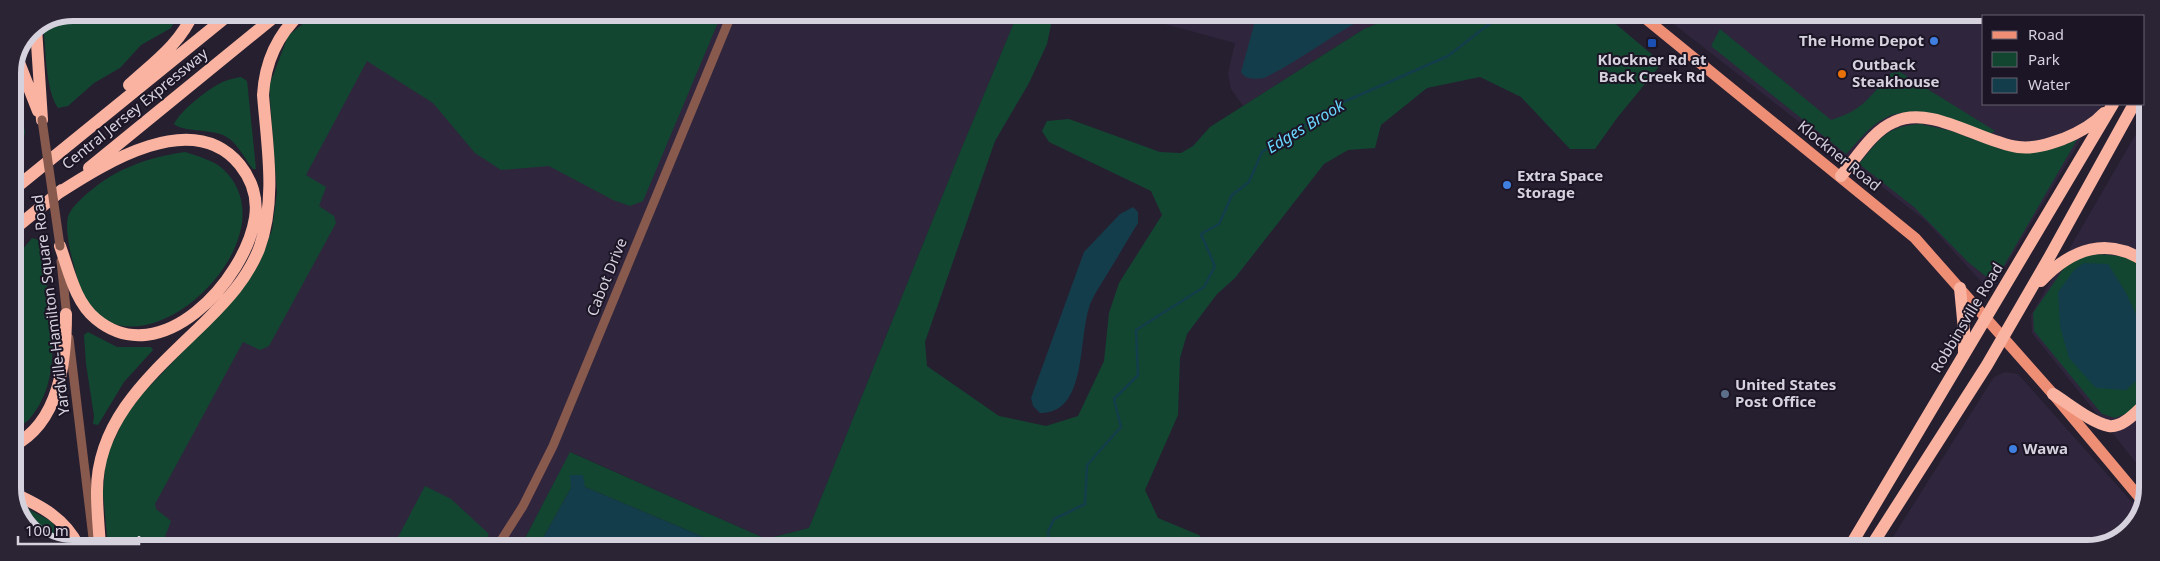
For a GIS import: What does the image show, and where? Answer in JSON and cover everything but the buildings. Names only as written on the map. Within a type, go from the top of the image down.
[{"type":"highway","points":[[67,146],[174,43],[183,33],[189,21]]},
{"type":"highway","name":"Central Jersey Expressway","points":[[21,183],[221,21]]},
{"type":"highway","name":"Central Jersey Expressway","points":[[21,223],[269,21]]},
{"type":"highway","points":[[100,540],[98,475],[101,458],[114,423],[138,388],[230,297],[241,283],[258,251],[267,218],[269,198],[263,95],[264,80],[267,66],[278,40],[293,21]]},
{"type":"highway","points":[[36,36],[42,120]]},
{"type":"highway","points":[[21,69],[42,120]]},
{"type":"highway","points":[[1840,176],[1878,132],[1894,122],[1913,117],[1935,119],[1996,142],[2020,147],[2046,146],[2076,134],[2098,119],[2112,105]]},
{"type":"highway","name":"Robbinsville Road","points":[[1854,540],[2112,105]]},
{"type":"highway","points":[[1875,540],[1950,426],[2003,337],[2133,105]]},
{"type":"highway","points":[[57,194],[98,169],[146,147],[165,141],[191,140],[217,147],[236,160],[250,180],[256,204],[256,216],[251,234],[229,279],[203,306],[188,318],[162,331],[151,334],[126,334],[114,330],[95,319],[80,300],[60,246]]},
{"type":"highway","points":[[2026,298],[2066,258],[2084,251],[2093,248],[2112,249],[2134,254],[2139,258]]},
{"type":"highway","points":[[1960,288],[1964,330],[1964,356]]},
{"type":"highway","points":[[21,439],[35,428],[53,397],[63,367],[66,350],[66,314]]},
{"type":"highway","points":[[2053,394],[2094,419],[2110,426],[2133,416],[2139,410]]},
{"type":"highway","points":[[22,498],[53,513],[72,533],[76,540]]},
{"type":"main road","name":"Klockner Road","points":[[1649,21],[1915,238],[2053,394],[2138,496]]},
{"type":"street","name":"Cabot Drive","points":[[501,540],[528,497],[553,446],[729,21]]},
{"type":"street","name":"Yardville-Hamilton Square Road","points":[[32,42],[60,246],[66,314],[93,540]]},
{"type":"shaded area","points":[[643,21],[1015,21],[809,528],[766,539],[571,452],[524,540],[133,540],[266,297],[299,154],[346,61]]},
{"type":"shaded area","points":[[1154,21],[1383,21],[1364,29],[1243,106],[1231,89],[1228,73],[1235,43]]},
{"type":"shaded area","points":[[1670,21],[1982,21],[1982,105],[2101,105],[1994,286],[1986,287],[1926,221]]},
{"type":"shaded area","points":[[2139,129],[2139,466],[2032,333],[2031,315]]},
{"type":"shaded area","points":[[2005,372],[2018,374],[2136,506],[2131,515],[2108,535],[2087,540],[1891,540],[1994,377]]},
{"type":"green space","points":[[73,21],[175,21],[171,28],[141,45],[120,68],[94,83],[68,106],[58,108],[51,90],[44,30],[53,25]]},
{"type":"green space","points":[[306,21],[719,21],[643,201],[630,206],[613,200],[549,166],[501,170],[475,153],[433,103],[367,61],[306,175],[326,187],[319,206],[334,216],[336,223],[269,346],[260,350],[243,342],[155,504],[156,509],[171,521],[164,540],[107,540],[103,493],[106,457],[125,417],[144,392],[242,290],[259,264],[272,230],[277,192],[269,86],[288,36]]},
{"type":"green space","points":[[1015,21],[1052,21],[1047,44],[1029,83],[995,141],[925,342],[927,366],[999,416],[1046,426],[1078,416],[1104,361],[1109,313],[1119,283],[1162,215],[1151,191],[1049,142],[1042,131],[1047,121],[1069,119],[1160,152],[1181,153],[1193,146],[1210,127],[1364,29],[1383,21],[1612,21],[1662,63],[1617,118],[1595,149],[1570,149],[1521,97],[1480,77],[1427,88],[1381,125],[1375,148],[1348,150],[1324,164],[1235,278],[1217,294],[1187,334],[1180,358],[1178,415],[1145,490],[1158,518],[1199,535],[1203,540],[710,540],[585,487],[571,475],[571,488],[542,540],[524,540],[570,452],[766,539],[809,528]]},
{"type":"green space","points":[[1720,29],[1831,120],[1859,107],[1891,73],[1900,72],[1995,131],[1988,135],[1934,115],[1907,112],[1893,115],[1875,124],[1846,154],[1711,46]]},
{"type":"green space","points":[[241,77],[247,81],[256,169],[253,169],[233,142],[223,135],[178,127],[174,124],[189,106],[204,94],[225,81]]},
{"type":"green space","points":[[21,112],[25,132],[21,150]]},
{"type":"green space","points":[[1921,124],[1951,131],[2003,150],[2078,138],[1994,283],[1968,262],[1914,207],[1859,164],[1885,135],[1900,127]]},
{"type":"green space","points":[[185,152],[210,161],[223,169],[240,197],[241,230],[227,262],[204,291],[175,313],[144,325],[114,324],[89,305],[81,290],[68,238],[67,225],[69,214],[75,205],[89,192],[122,170],[159,157]]},
{"type":"green space","points":[[32,238],[39,240],[50,307],[52,355],[49,378],[43,399],[29,419],[21,426],[21,251]]},
{"type":"green space","points":[[2089,254],[2127,258],[2139,264],[2139,402],[2130,412],[2115,418],[2102,414],[2034,331],[2033,313],[2066,265]]},
{"type":"green space","points":[[88,332],[117,347],[151,347],[153,350],[124,382],[98,425],[93,424],[94,416],[86,364],[84,335]]},
{"type":"green space","points":[[425,486],[451,499],[489,534],[486,540],[397,540]]},
{"type":"green space","points":[[25,507],[51,521],[64,539],[47,533],[42,529],[30,517]]},
{"type":"water","points":[[1255,21],[1359,21],[1292,63],[1264,78],[1248,78],[1241,72]]},
{"type":"water","points":[[1133,207],[1138,212],[1138,223],[1091,302],[1087,316],[1079,370],[1074,387],[1067,401],[1056,410],[1040,413],[1033,406],[1031,398],[1084,252],[1120,214]]},
{"type":"water","points":[[2084,263],[2108,264],[2125,291],[2139,320],[2139,379],[2126,390],[2096,388],[2069,358],[2060,326],[2058,292],[2075,269]]},
{"type":"water","points":[[570,475],[583,475],[585,487],[710,540],[542,540],[571,488]]},
{"type":"waterway","name":"Edges Brook","points":[[1049,540],[1048,532],[1054,519],[1085,504],[1087,465],[1121,427],[1114,399],[1138,375],[1136,330],[1204,287],[1215,266],[1201,234],[1219,224],[1232,195],[1249,182],[1262,152],[1339,104],[1448,56],[1493,21]]},
{"type":"place","name":"The Home Depot","points":[[1934,41]]},
{"type":"place","name":"Klockner Rd at Back Creek Rd","points":[[1652,43]]},
{"type":"place","name":"Outback Steakhouse","points":[[1842,74]]},
{"type":"place","name":"Extra Space Storage","points":[[1507,185]]},
{"type":"place","name":"United States Post Office","points":[[1725,394]]},
{"type":"place","name":"Wawa","points":[[2013,449]]}]
